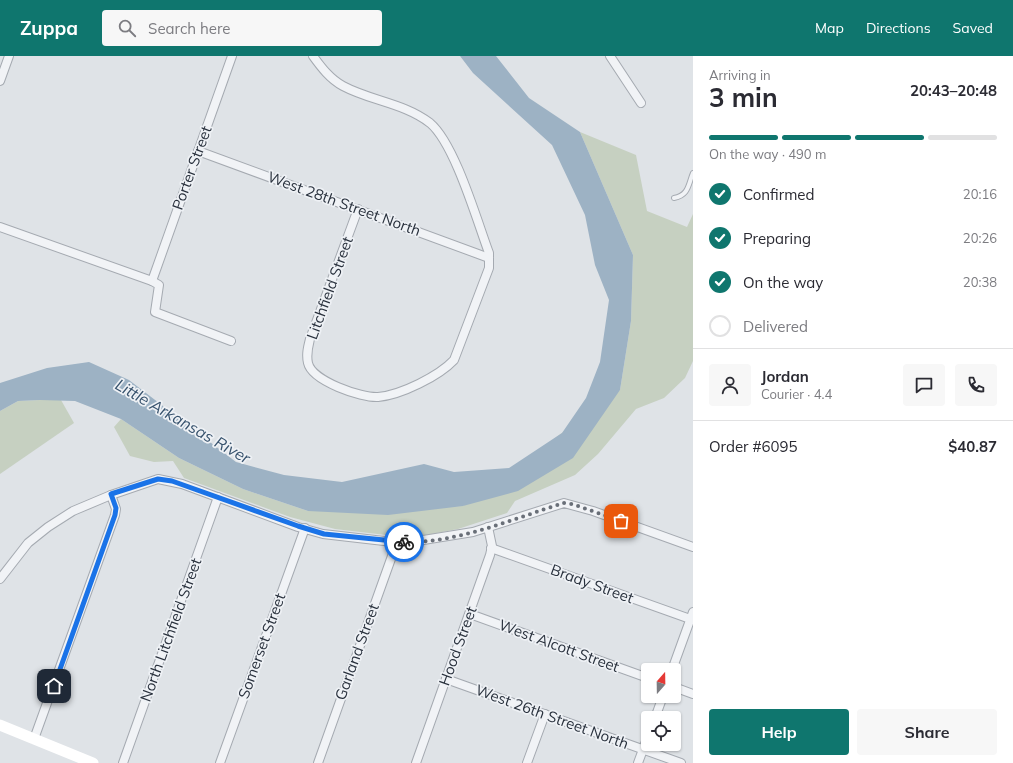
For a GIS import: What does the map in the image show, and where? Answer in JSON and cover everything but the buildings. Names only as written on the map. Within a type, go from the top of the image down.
[{"type":"main road","points":[[0,725],[93,763]]},
{"type":"street","points":[[0,81],[9,56]]},
{"type":"street","name":"Porter Street","points":[[152,281],[232,56]]},
{"type":"street","points":[[313,56],[329,76],[342,86],[403,108],[430,123],[439,132],[446,143],[458,169],[489,258]]},
{"type":"street","points":[[610,56],[641,103]]},
{"type":"street","name":"West 28th Street North","points":[[198,151],[489,258]]},
{"type":"street","name":"Litchfield Street","points":[[358,210],[310,339],[307,352],[308,364],[310,368],[313,373],[322,380],[366,396],[378,397],[393,394],[447,367],[454,360],[489,268],[489,258]]},
{"type":"street","points":[[0,227],[152,281],[159,285],[155,312],[231,341]]},
{"type":"street","points":[[0,579],[28,544],[48,527],[73,511],[111,494],[158,479],[172,481],[324,534],[397,542],[411,542],[442,538],[488,527],[564,503],[593,511],[693,547]]},
{"type":"street","points":[[34,739],[115,515],[116,508],[111,494]]},
{"type":"street","name":"North Litchfield Street","points":[[123,763],[218,497]]},
{"type":"street","name":"Hood Street","points":[[416,763],[470,614],[491,548],[488,527]]},
{"type":"street","name":"Somerset Street","points":[[220,763],[305,528]]},
{"type":"street","name":"Garland Street","points":[[318,763],[397,542]]},
{"type":"street","name":"Brady Street","points":[[491,548],[692,617]]},
{"type":"street","name":"West Alcott Street","points":[[470,614],[641,675]]},
{"type":"street","points":[[675,663],[692,617]]},
{"type":"street","name":"West 26th Street North","points":[[446,679],[641,748]]},
{"type":"street","points":[[681,690],[693,694]]},
{"type":"street","points":[[527,763],[545,714]]},
{"type":"street","points":[[638,763],[642,751]]},
{"type":"street","name":"West 26th Street North","points":[[648,751],[681,763]]},
{"type":"lane","points":[[674,198],[682,196],[686,193],[693,173]]},
{"type":"green space","points":[[580,132],[636,155],[647,211],[687,227],[693,214],[693,361],[685,378],[664,398],[636,409],[598,454],[575,475],[515,501],[507,513],[458,529],[421,536],[386,535],[335,529],[290,517],[184,478],[173,461],[154,462],[130,456],[114,427],[121,419],[179,458],[243,489],[308,511],[463,506],[620,390],[631,321],[633,255]]},
{"type":"green space","points":[[61,400],[74,423],[0,474],[0,411],[18,401]]},
{"type":"water","points":[[460,56],[496,56],[529,98],[580,132],[633,255],[631,321],[620,390],[573,458],[518,491],[463,506],[388,515],[308,511],[243,489],[179,458],[121,419],[75,401],[18,401],[0,411],[0,383],[47,368],[89,362],[129,380],[236,462],[284,475],[342,482],[424,464],[454,472],[509,468],[562,433],[586,398],[600,362],[609,300],[595,265],[585,215],[552,145],[473,73]]},
{"type":"way so far","points":[[404,542],[442,538],[473,532],[564,503],[572,504],[621,521]]},
{"type":"route","points":[[54,686],[115,515],[116,508],[111,494],[158,479],[172,481],[324,534],[404,542]]},
{"type":"water label","name":"Little Arkansas River","points":[[183,421]]}]
